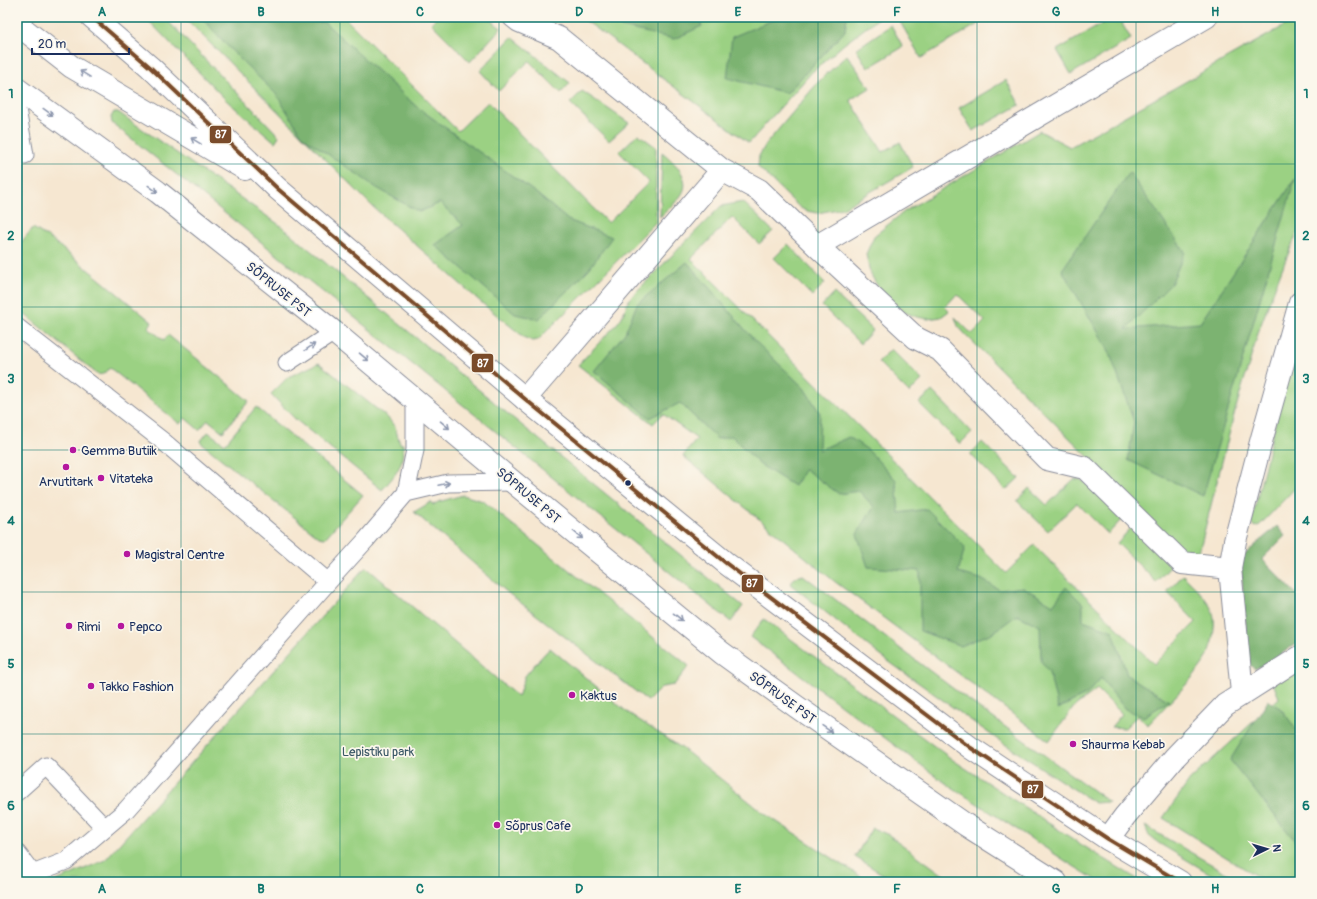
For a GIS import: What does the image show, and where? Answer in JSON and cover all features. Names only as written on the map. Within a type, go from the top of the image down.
[{"type":"main road","points":[[92,17],[150,67],[278,189],[525,399],[728,564],[971,748],[1108,838],[1180,882]]},
{"type":"main road","points":[[514,17],[519,21],[559,38],[722,170],[759,190],[916,338],[940,350],[1047,459],[1085,468],[1182,563],[1230,568]]},
{"type":"main road","points":[[817,246],[1206,17]]},
{"type":"main road","points":[[17,24],[72,67],[278,189]]},
{"type":"main road","name":"SÕPRUSE PST","points":[[17,89],[158,192],[334,332],[513,482],[728,658],[966,825],[1056,882]]},
{"type":"main road","points":[[525,399],[722,170]]},
{"type":"main road","points":[[1242,693],[1230,568],[1258,453],[1300,303]]},
{"type":"main road","points":[[1108,838],[1175,757],[1225,704],[1300,657]]},
{"type":"lane","points":[[17,109],[25,155]]},
{"type":"lane","points":[[17,327],[164,442],[328,582]]},
{"type":"lane","points":[[287,363],[334,332]]},
{"type":"lane","points":[[17,880],[66,861],[126,810],[406,494],[415,450],[416,400]]},
{"type":"lane","points":[[406,494],[448,483],[513,482]]},
{"type":"lane","points":[[17,792],[46,766],[105,828]]},
{"type":"lane","points":[[17,853],[33,874]]},
{"type":"green space","points":[[145,17],[164,17],[279,136],[275,142],[227,101]]},
{"type":"green space","points":[[184,17],[344,17],[458,131],[488,102],[608,223],[649,182],[619,152],[638,134],[656,147],[656,222],[538,340],[533,341],[525,338],[482,303],[372,206]]},
{"type":"green space","points":[[201,17],[293,17],[295,21],[324,22],[417,107],[536,193],[568,220],[612,237],[589,269],[539,319],[515,314],[435,245],[463,225],[440,203],[419,212],[377,188],[303,137],[276,94],[234,53]]},
{"type":"green space","points":[[437,17],[486,17],[501,28],[470,62],[431,23]]},
{"type":"green space","points":[[581,17],[880,17],[843,45],[812,72],[749,143]]},
{"type":"green space","points":[[607,17],[698,17],[702,26],[674,39],[609,24]]},
{"type":"green space","points":[[780,17],[847,17],[845,31],[787,93],[727,78],[732,37]]},
{"type":"green space","points":[[903,17],[974,17],[978,24],[921,58],[899,20]]},
{"type":"green space","points":[[1114,17],[1118,17],[1131,39],[1071,74],[1057,50]]},
{"type":"green space","points":[[1300,17],[1300,226],[1260,327],[1235,411],[1198,556],[1184,552],[966,335],[958,326],[955,317],[972,334],[985,321],[957,294],[945,307],[949,311],[941,317],[928,319],[917,317],[901,311],[881,292],[870,273],[866,254],[874,236],[905,211],[1040,131],[1070,147]]},
{"type":"green space","points":[[891,25],[903,47],[868,68],[856,49]]},
{"type":"green space","points":[[512,37],[570,83],[561,93],[529,61],[499,91],[480,71]]},
{"type":"green space","points":[[847,55],[870,88],[850,100],[883,152],[900,142],[913,167],[843,208],[818,213],[806,211],[799,207],[758,167],[759,156],[766,144],[820,80]]},
{"type":"green space","points":[[1006,80],[1020,105],[973,131],[959,108]]},
{"type":"green space","points":[[582,91],[629,123],[609,141],[570,103]]},
{"type":"green space","points":[[114,112],[118,112],[281,226],[743,606],[731,622],[112,123],[111,117]]},
{"type":"green space","points":[[662,152],[680,170],[685,182],[682,194],[660,217]]},
{"type":"green space","points":[[1129,172],[1185,252],[1171,284],[1126,329],[1200,323],[1295,179],[1203,496],[1128,460],[1134,422],[1109,351],[1062,270]]},
{"type":"green space","points":[[743,202],[773,231],[759,244],[732,217],[691,259],[1006,573],[1034,545],[1154,664],[1196,622],[1167,592],[1183,575],[1208,602],[1213,613],[1214,624],[1213,638],[1207,657],[1192,678],[1148,725],[1137,716],[1125,728],[1111,727],[1122,714],[1097,689],[1074,707],[1049,741],[834,581],[683,456],[697,439],[663,414],[653,424],[578,365],[616,325],[622,317],[629,299],[721,206]]},
{"type":"green space","points":[[33,228],[52,240],[152,322],[148,328],[164,340],[168,335],[249,401],[223,432],[208,420],[199,430],[185,418],[180,424],[110,368],[103,374],[97,374],[17,308],[17,247]]},
{"type":"green space","points":[[788,244],[825,283],[812,296],[774,258]]},
{"type":"green space","points":[[687,262],[755,341],[804,388],[820,413],[819,450],[849,437],[868,450],[896,480],[899,513],[927,509],[965,547],[958,573],[981,579],[1000,590],[1023,587],[1053,605],[1066,587],[1083,604],[1083,620],[1113,631],[1127,675],[1169,701],[1143,717],[1125,709],[1101,678],[1087,694],[1058,709],[1049,672],[1041,661],[1040,626],[1017,615],[994,632],[961,646],[920,631],[920,571],[868,567],[857,534],[874,507],[859,491],[839,494],[805,469],[794,486],[759,464],[732,436],[717,439],[680,403],[650,418],[594,371],[625,333],[637,304]]},
{"type":"green space","points":[[834,293],[873,330],[860,344],[822,306]]},
{"type":"green space","points":[[1300,341],[1300,483],[1260,525],[1255,527],[1251,523],[1286,379]]},
{"type":"green space","points":[[891,349],[922,380],[909,393],[878,362]]},
{"type":"green space","points":[[319,363],[388,418],[395,427],[400,444],[403,444],[402,458],[395,474],[382,490],[295,419],[271,394],[288,377]]},
{"type":"green space","points":[[932,391],[972,432],[960,444],[919,403]]},
{"type":"green space","points":[[256,407],[363,495],[325,538],[319,537],[200,442],[208,432],[225,444]]},
{"type":"green space","points":[[982,442],[1019,478],[1006,490],[970,454]]},
{"type":"green space","points":[[1074,479],[1079,479],[1085,482],[1123,518],[1108,534],[1077,503],[1048,531],[1017,501],[1029,488],[1047,505]]},
{"type":"green space","points":[[463,495],[483,501],[689,666],[674,685],[662,687],[648,701],[508,593],[414,512],[431,502],[433,505],[438,502]]},
{"type":"green space","points":[[1277,526],[1285,536],[1262,559],[1300,598],[1300,641],[1268,663],[1255,669],[1249,664],[1241,567],[1243,556]]},
{"type":"green space","points":[[1132,527],[1172,565],[1156,582],[1117,543]]},
{"type":"green space","name":"Lepistiku park","points":[[366,567],[518,697],[525,676],[550,648],[627,712],[683,749],[765,814],[869,882],[54,882],[105,860]]},
{"type":"green space","points":[[803,575],[971,702],[1109,802],[1095,803],[997,739],[881,656],[790,584],[795,577]]},
{"type":"green space","points":[[764,619],[953,760],[1082,845],[1142,882],[1099,882],[941,780],[750,637]]},
{"type":"green space","points":[[1300,670],[1300,882],[1266,882],[1163,818],[1190,780],[1279,698],[1273,683]]},
{"type":"green space","points":[[1268,700],[1281,709],[1300,734],[1300,847],[1230,760]]},
{"type":"green space","points":[[1145,826],[1242,882],[1224,882],[1160,844],[1149,836]]},
{"type":"green space","points":[[872,828],[889,835],[953,882],[895,882],[855,857]]},
{"type":"transit line","name":"87","points":[[92,17],[150,67],[278,189],[525,399],[727,564],[971,748],[1108,839],[1180,882]]},
{"type":"place","name":"Gemma Butiik","points":[[73,450]]},
{"type":"place","name":"Arvutitark","points":[[66,467]]},
{"type":"place","name":"Vitateka","points":[[101,478]]},
{"type":"place","name":"Magistral Centre","points":[[127,554]]},
{"type":"place","name":"Rimi","points":[[69,626]]},
{"type":"place","name":"Pepco","points":[[121,626]]},
{"type":"place","name":"Takko Fashion","points":[[91,686]]},
{"type":"place","name":"Kaktus","points":[[572,695]]},
{"type":"place","name":"Shaurma Kebab","points":[[1073,744]]},
{"type":"place","name":"Sõprus Cafe","points":[[497,825]]}]
